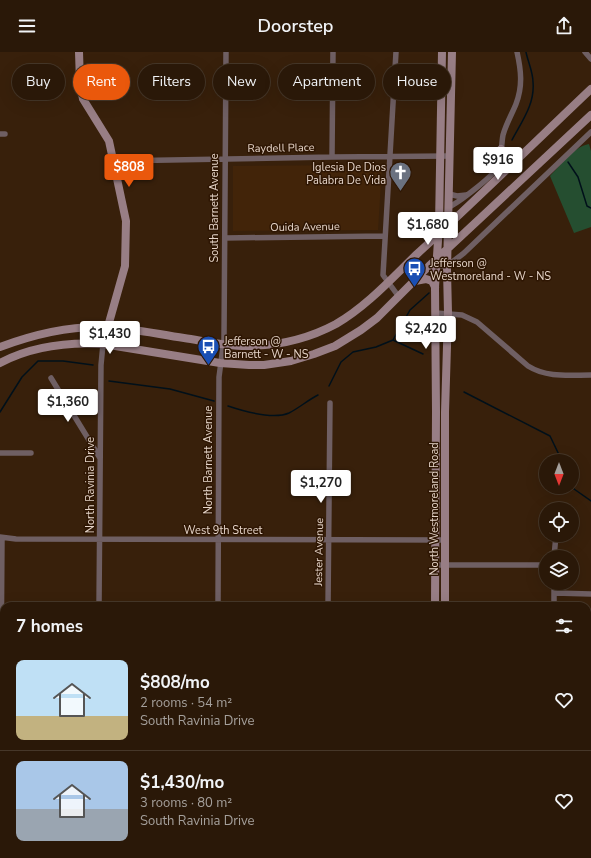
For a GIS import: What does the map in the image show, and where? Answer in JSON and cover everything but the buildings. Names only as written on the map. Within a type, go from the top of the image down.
[{"type":"main road","points":[[80,52],[80,82],[83,99],[109,141],[126,221],[126,259],[124,272],[103,344]]},
{"type":"main road","points":[[441,412],[435,287],[439,234],[442,52]]},
{"type":"main road","points":[[441,412],[448,313],[447,250],[452,52]]},
{"type":"main road","points":[[0,347],[32,336],[61,330],[83,328],[108,328],[245,346],[265,346],[298,339],[316,333],[344,318],[371,297],[448,226],[591,89]]},
{"type":"main road","points":[[0,363],[27,352],[51,346],[76,343],[103,344],[220,363],[264,365],[318,353],[335,346],[377,318],[414,281],[437,262],[447,250],[591,115]]},
{"type":"main road","points":[[501,149],[515,161]]},
{"type":"main road","points":[[414,281],[426,279],[432,281],[435,287]]},
{"type":"main road","name":"North Westmoreland Road","points":[[441,412],[445,540],[445,602]]},
{"type":"main road","name":"North Westmoreland Road","points":[[435,602],[441,412]]},
{"type":"street","name":"South Barnett Avenue","points":[[220,363],[223,344],[226,52]]},
{"type":"street","points":[[332,157],[333,52]]},
{"type":"street","points":[[396,52],[383,275],[399,297]]},
{"type":"street","points":[[449,207],[462,200],[466,194],[493,174],[497,168],[500,161],[506,126],[520,92],[521,73],[517,52]]},
{"type":"street","points":[[584,52],[591,59]]},
{"type":"street","points":[[437,262],[447,266],[464,252],[590,135]]},
{"type":"street","name":"Raydell Place","points":[[113,161],[450,156]]},
{"type":"street","points":[[449,194],[456,196],[466,194]]},
{"type":"street","name":"Ouida Avenue","points":[[225,238],[385,236]]},
{"type":"street","points":[[436,313],[462,315],[482,324],[528,366],[536,371],[552,375],[591,375]]},
{"type":"street","name":"North Ravinia Drive","points":[[100,602],[101,365],[103,344]]},
{"type":"street","name":"North Barnett Avenue","points":[[218,602],[220,363]]},
{"type":"street","points":[[51,378],[101,459]]},
{"type":"street","name":"Jester Avenue","points":[[328,602],[330,403]]},
{"type":"street","points":[[0,452],[31,453]]},
{"type":"street","points":[[1,538],[1,602]]},
{"type":"street","name":"West 9th Street","points":[[1,538],[445,540]]},
{"type":"street","points":[[435,565],[539,565]]},
{"type":"street","points":[[554,602],[554,593],[591,594]]},
{"type":"shaded area","points":[[382,165],[378,230],[233,231],[233,166]]},
{"type":"green space","points":[[589,144],[591,151],[591,227],[574,233],[550,176],[573,153]]},
{"type":"waterway","points":[[512,140],[527,112],[532,98],[533,78],[526,52]]},
{"type":"waterway","points":[[568,162],[578,177],[587,206],[591,208]]},
{"type":"waterway","points":[[329,386],[341,362],[353,352],[376,347],[393,340],[410,310],[429,293]]},
{"type":"waterway","points":[[393,340],[423,354]]},
{"type":"waterway","points":[[0,412],[22,377],[38,361],[63,361],[93,365]]},
{"type":"waterway","points":[[109,381],[170,389],[214,401]]},
{"type":"waterway","points":[[464,392],[550,436],[559,454]]},
{"type":"waterway","points":[[228,406],[258,414],[275,416],[289,413],[318,395]]},
{"type":"waterway","points":[[579,493],[591,501]]},
{"type":"place","name":"Iglesia De Dios Palabra De Vida","points":[[401,192]]},
{"type":"place","name":"Jefferson @ Westmoreland - W - NS","points":[[415,288]]},
{"type":"place","name":"Jefferson @ Barnett - W - NS","points":[[209,366]]}]
